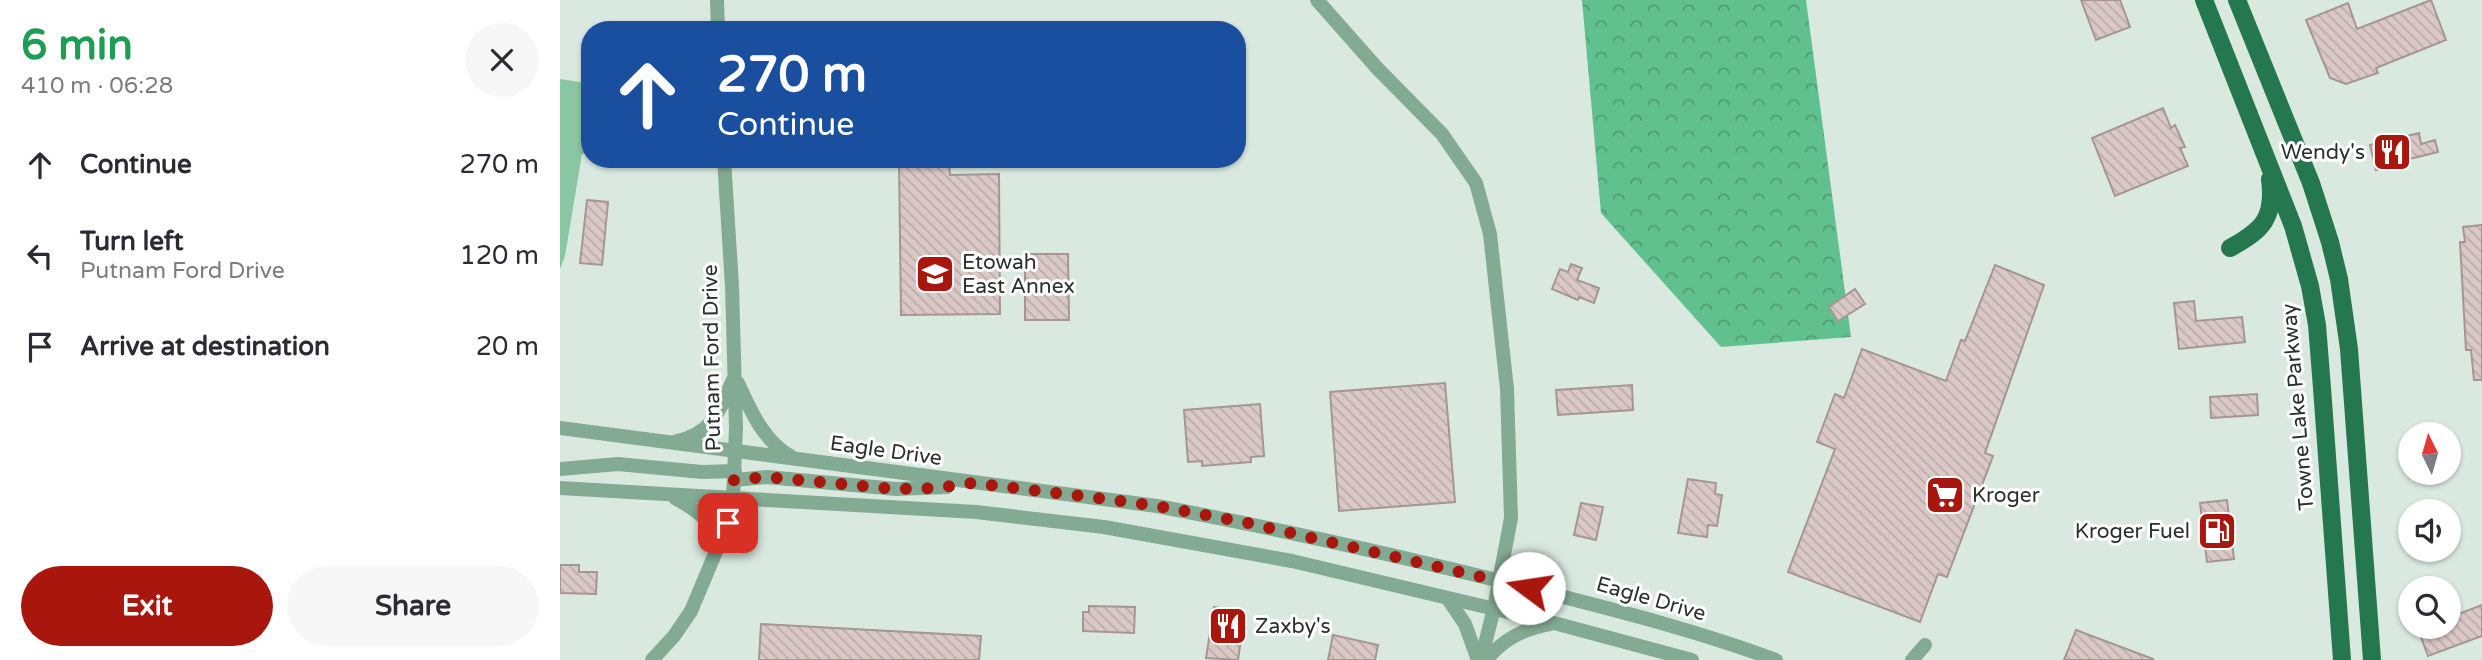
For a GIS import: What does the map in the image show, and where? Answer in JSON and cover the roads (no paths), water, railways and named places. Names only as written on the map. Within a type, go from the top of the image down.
[{"type":"main road","name":"Towne Lake Parkway","points":[[2204,0],[2300,247],[2317,325],[2342,660]]},
{"type":"main road","points":[[2237,0],[2311,183],[2339,279],[2349,349],[2372,660]]},
{"type":"main road","points":[[2230,248],[2251,237],[2267,219],[2272,190],[2267,158]]},
{"type":"street","points":[[717,0],[718,21]]},
{"type":"street","points":[[1317,0],[1377,68],[1443,134],[1476,183],[1490,234],[1507,389],[1511,518],[1482,660]]},
{"type":"street","name":"Putnam Ford Drive","points":[[652,660],[674,636],[691,611],[728,523],[733,498],[735,451],[732,286],[725,168]]},
{"type":"street","points":[[671,442],[704,431],[720,409],[734,375]]},
{"type":"street","points":[[734,375],[758,425],[780,450],[797,460]]},
{"type":"street","name":"Eagle Drive","points":[[560,428],[1157,506],[1259,526],[1500,581],[1638,616],[1776,660]]},
{"type":"street","points":[[560,469],[618,464],[896,489],[927,489],[973,483]]},
{"type":"street","points":[[560,488],[976,512],[1104,527],[1238,550],[1494,608],[1692,660]]},
{"type":"street","points":[[664,494],[688,505],[707,520],[715,533],[718,548]]},
{"type":"street","points":[[1448,598],[1465,624],[1482,660]]},
{"type":"street","points":[[1482,660],[1507,639],[1523,631],[1554,623]]},
{"type":"street","points":[[1912,660],[1925,645]]},
{"type":"place","name":"Wendy's","points":[[2392,152]]},
{"type":"place","name":"Etowah East Annex","points":[[935,274]]},
{"type":"place","name":"Kroger","points":[[1945,495]]},
{"type":"place","name":"Kroger Fuel","points":[[2217,531]]},
{"type":"place","name":"Zaxby's","points":[[1228,626]]}]
